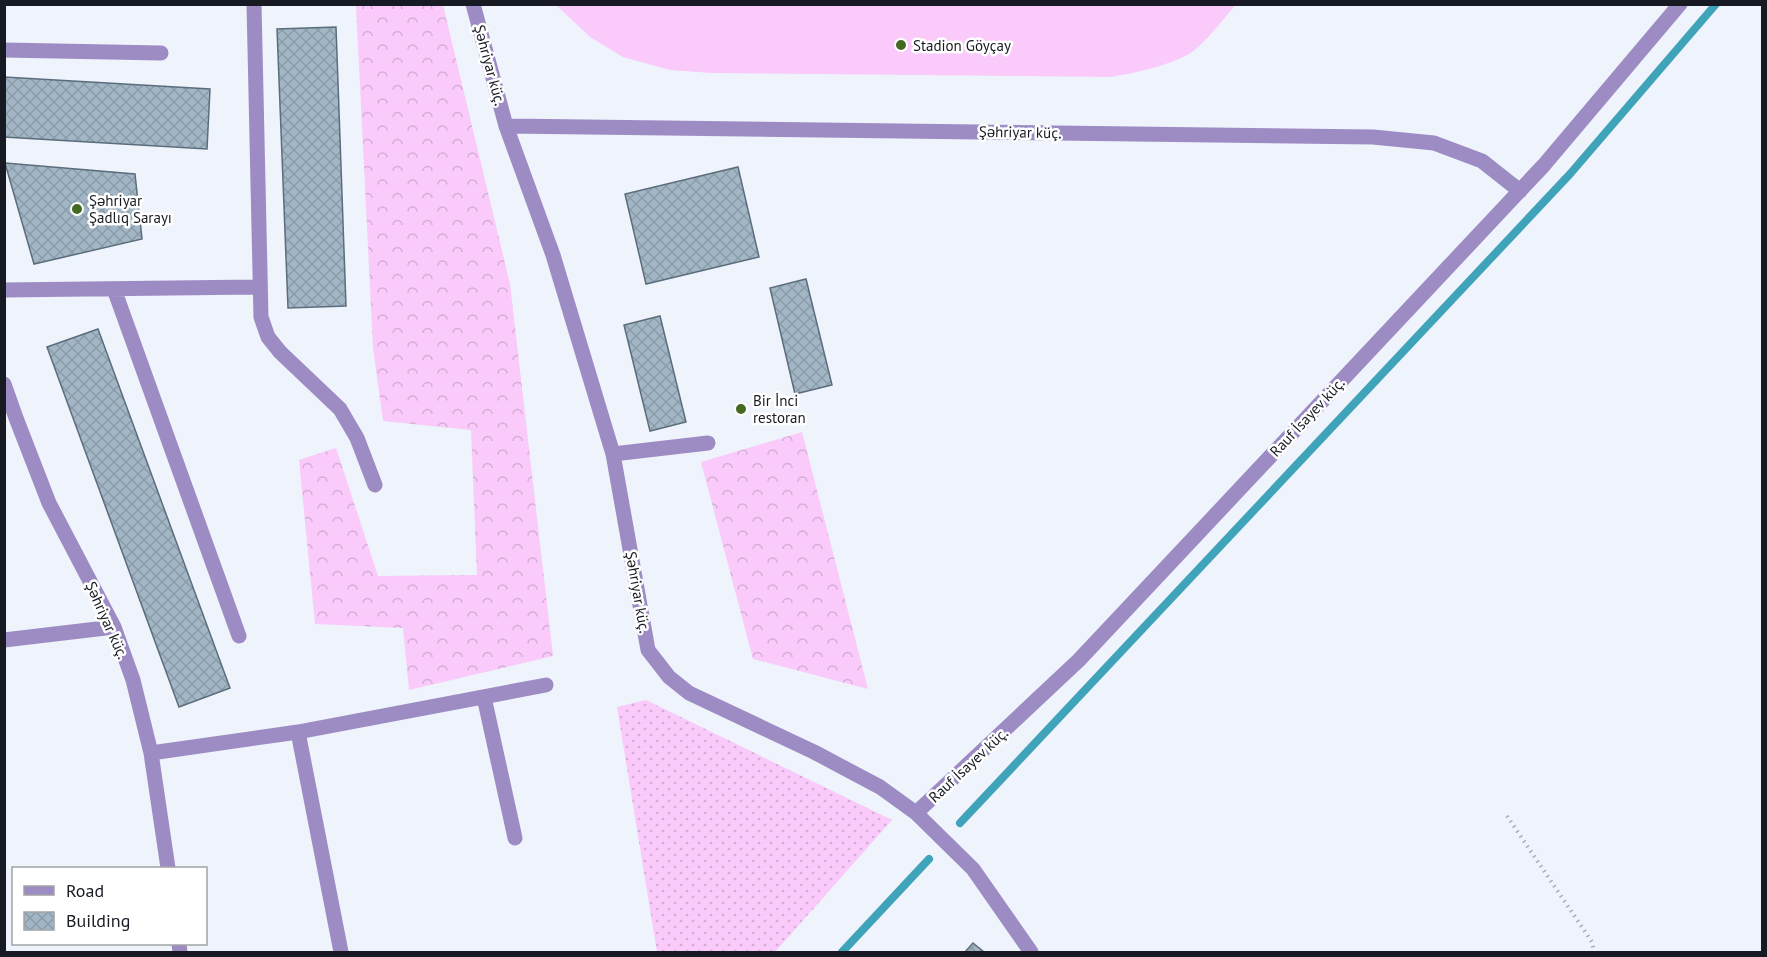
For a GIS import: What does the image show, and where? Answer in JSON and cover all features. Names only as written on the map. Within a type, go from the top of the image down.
[{"type":"street","points":[[254,4],[261,317],[268,337],[280,352],[340,409],[357,438],[375,484]]},
{"type":"street","name":"Şəhriyar küç.","points":[[473,4],[506,126],[552,255],[613,454],[648,650],[669,677],[689,693],[814,752],[880,787],[916,813],[973,869],[1031,952]]},
{"type":"street","name":"Rauf İsayev küç.","points":[[916,813],[1079,660],[1544,165],[1680,4]]},
{"type":"street","points":[[4,50],[161,53]]},
{"type":"street","name":"Şəhriyar küç.","points":[[506,126],[1372,137],[1434,143],[1482,161],[1520,191]]},
{"type":"street","points":[[4,290],[260,287]]},
{"type":"street","points":[[114,289],[239,636]]},
{"type":"street","name":"Şəhriyar küç.","points":[[4,384],[49,503],[114,627],[134,680],[151,753],[168,867]]},
{"type":"street","points":[[613,454],[708,443]]},
{"type":"street","points":[[4,640],[114,627]]},
{"type":"street","points":[[151,753],[298,732],[546,685]]},
{"type":"street","points":[[484,697],[515,838]]},
{"type":"street","points":[[298,732],[341,952]]},
{"type":"path","points":[[1507,816],[1592,942],[1594,952]]},
{"type":"green space","points":[[356,5],[443,5],[510,284],[553,656],[409,690],[403,628],[315,624],[299,460],[336,448],[378,576],[477,575],[471,430],[383,421],[373,348]]},
{"type":"green space","name":"Stadion Göyçay","points":[[556,5],[1235,5],[1206,40],[1187,55],[1160,66],[1112,77],[712,73],[670,70],[623,57],[590,37]]},
{"type":"green space","points":[[802,432],[868,689],[753,659],[701,462]]},
{"type":"green space","points":[[646,700],[892,820],[775,952],[657,952],[617,707]]},
{"type":"building","points":[[336,27],[346,306],[288,308],[277,29]]},
{"type":"building","points":[[4,77],[210,89],[207,149],[4,137]]},
{"type":"building","points":[[5,163],[135,174],[142,239],[34,264]]},
{"type":"building","points":[[738,167],[759,257],[646,284],[625,194]]},
{"type":"building","points":[[806,279],[832,385],[795,394],[770,288]]},
{"type":"building","points":[[660,316],[686,422],[650,431],[624,325]]},
{"type":"building","points":[[98,329],[230,688],[179,707],[47,347]]},
{"type":"building","points":[[973,943],[984,952],[965,952]]},
{"type":"waterway","points":[[960,823],[1570,174],[1716,4]]},
{"type":"waterway","points":[[842,952],[929,859]]},
{"type":"place","name":"Stadion Göyçay","points":[[901,45]]},
{"type":"place","name":"Şəhriyar Şadlıq Sarayı","points":[[77,209]]},
{"type":"place","name":"Bir İnci restoran","points":[[741,409]]}]
